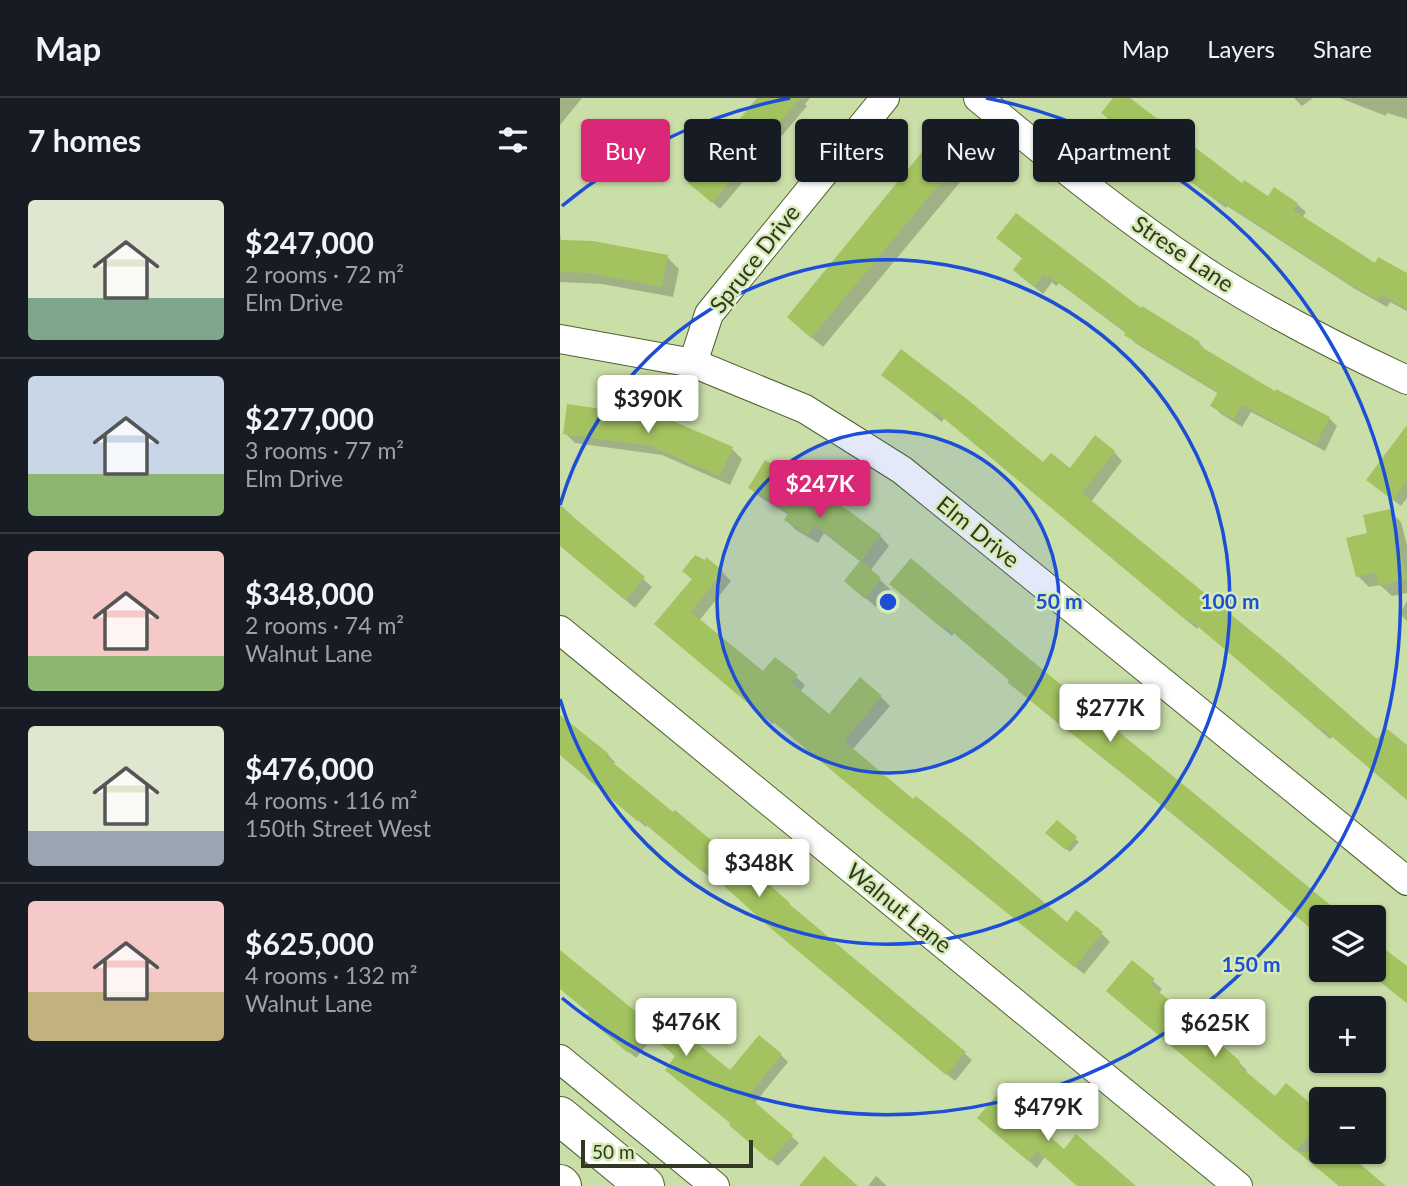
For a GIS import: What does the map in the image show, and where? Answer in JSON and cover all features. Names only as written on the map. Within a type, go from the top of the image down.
[{"type":"highway","points":[[560,1116],[645,1186]]},
{"type":"street","name":"Spruce Drive","points":[[693,363],[709,314],[885,98]]},
{"type":"street","name":"Strese Lane","points":[[978,98],[1093,192],[1215,278],[1345,351],[1407,380]]},
{"type":"street","name":"Elm Drive","points":[[560,339],[693,363],[806,409],[902,470],[1407,881]]},
{"type":"street","name":"Walnut Lane","points":[[560,630],[1238,1186]]},
{"type":"street","points":[[560,1059],[715,1186]]},
{"type":"building","points":[[757,98],[800,98],[781,121],[740,119]]},
{"type":"building","points":[[1113,98],[1130,98],[1158,119],[1109,119],[1101,113]]},
{"type":"building","points":[[1195,147],[1242,183],[1244,180],[1268,196],[1274,187],[1298,203],[1293,210],[1375,263],[1378,257],[1407,273],[1407,309],[1381,294],[1378,300],[1348,283],[1218,199],[1217,201],[1192,182],[1195,182]]},
{"type":"building","points":[[922,152],[922,182],[941,182],[811,338],[787,317],[898,182],[908,182],[908,169]]},
{"type":"building","points":[[687,182],[730,182],[712,203]]},
{"type":"building","points":[[1016,213],[1141,308],[1142,306],[1200,342],[1198,345],[1275,391],[1276,389],[1330,417],[1316,444],[1242,405],[1233,419],[1210,406],[1218,392],[1124,335],[1126,332],[1049,276],[1047,278],[1043,275],[1034,287],[1013,270],[1022,258],[996,238]]},
{"type":"building","points":[[560,240],[593,241],[668,255],[662,287],[589,273],[560,272]]},
{"type":"building","points":[[901,349],[1043,462],[1051,453],[1070,468],[1095,435],[1115,451],[1082,493],[1283,657],[1377,739],[1386,728],[1407,745],[1407,800],[935,411],[932,414],[881,375]]},
{"type":"building","points":[[567,404],[666,418],[733,447],[720,476],[651,446],[563,434]]},
{"type":"building","points":[[1407,425],[1407,481],[1393,500],[1366,480]]},
{"type":"building","points":[[765,460],[849,511],[881,535],[861,561],[881,578],[865,599],[844,581],[860,561],[814,525],[808,535],[784,520],[789,512],[748,488]]},
{"type":"building","points":[[560,506],[645,577],[625,600],[560,546]]},
{"type":"building","points":[[1390,509],[1407,579],[1379,586],[1375,572],[1356,577],[1346,538],[1367,533],[1363,515]]},
{"type":"building","points":[[695,555],[705,560],[706,557],[723,571],[691,612],[763,671],[775,657],[798,675],[792,683],[829,714],[860,677],[882,696],[844,741],[913,799],[916,796],[970,839],[1067,922],[1076,910],[1103,932],[1074,967],[765,715],[764,717],[654,624],[692,579],[682,571]]},
{"type":"building","points":[[911,558],[1014,646],[1330,905],[1309,905],[1309,927],[1182,821],[1007,682],[1009,680],[945,626],[943,629],[889,584]]},
{"type":"building","points":[[560,715],[609,754],[606,757],[673,812],[675,810],[737,862],[740,859],[789,904],[966,1052],[946,1075],[774,931],[703,867],[700,870],[639,819],[637,821],[560,755]]},
{"type":"building","points":[[1057,820],[1077,837],[1066,850],[1045,833]]},
{"type":"building","points":[[560,950],[650,1023],[664,1006],[685,1023],[680,1029],[730,1070],[759,1035],[782,1054],[748,1096],[793,1135],[770,1161],[729,1125],[730,1123],[665,1070],[675,1056],[646,1031],[628,1053],[586,1017],[589,1013],[560,989]]},
{"type":"building","points":[[1386,950],[1407,966],[1407,1003],[1380,982],[1386,982]]},
{"type":"building","points":[[1132,960],[1155,979],[1150,984],[1240,1061],[1237,1064],[1275,1096],[1286,1083],[1309,1102],[1309,1136],[1296,1151],[1106,991]]},
{"type":"building","points":[[1008,1082],[1030,1102],[1022,1112],[1064,1149],[1076,1134],[1136,1186],[1077,1186],[1037,1151],[1028,1161],[977,1118]]},
{"type":"building","points":[[1298,1152],[1309,1152],[1309,1161]]},
{"type":"building","points":[[824,1156],[858,1186],[799,1186]]},
{"type":"building","points":[[1312,1164],[1360,1164],[1386,1186],[1339,1186]]}]
